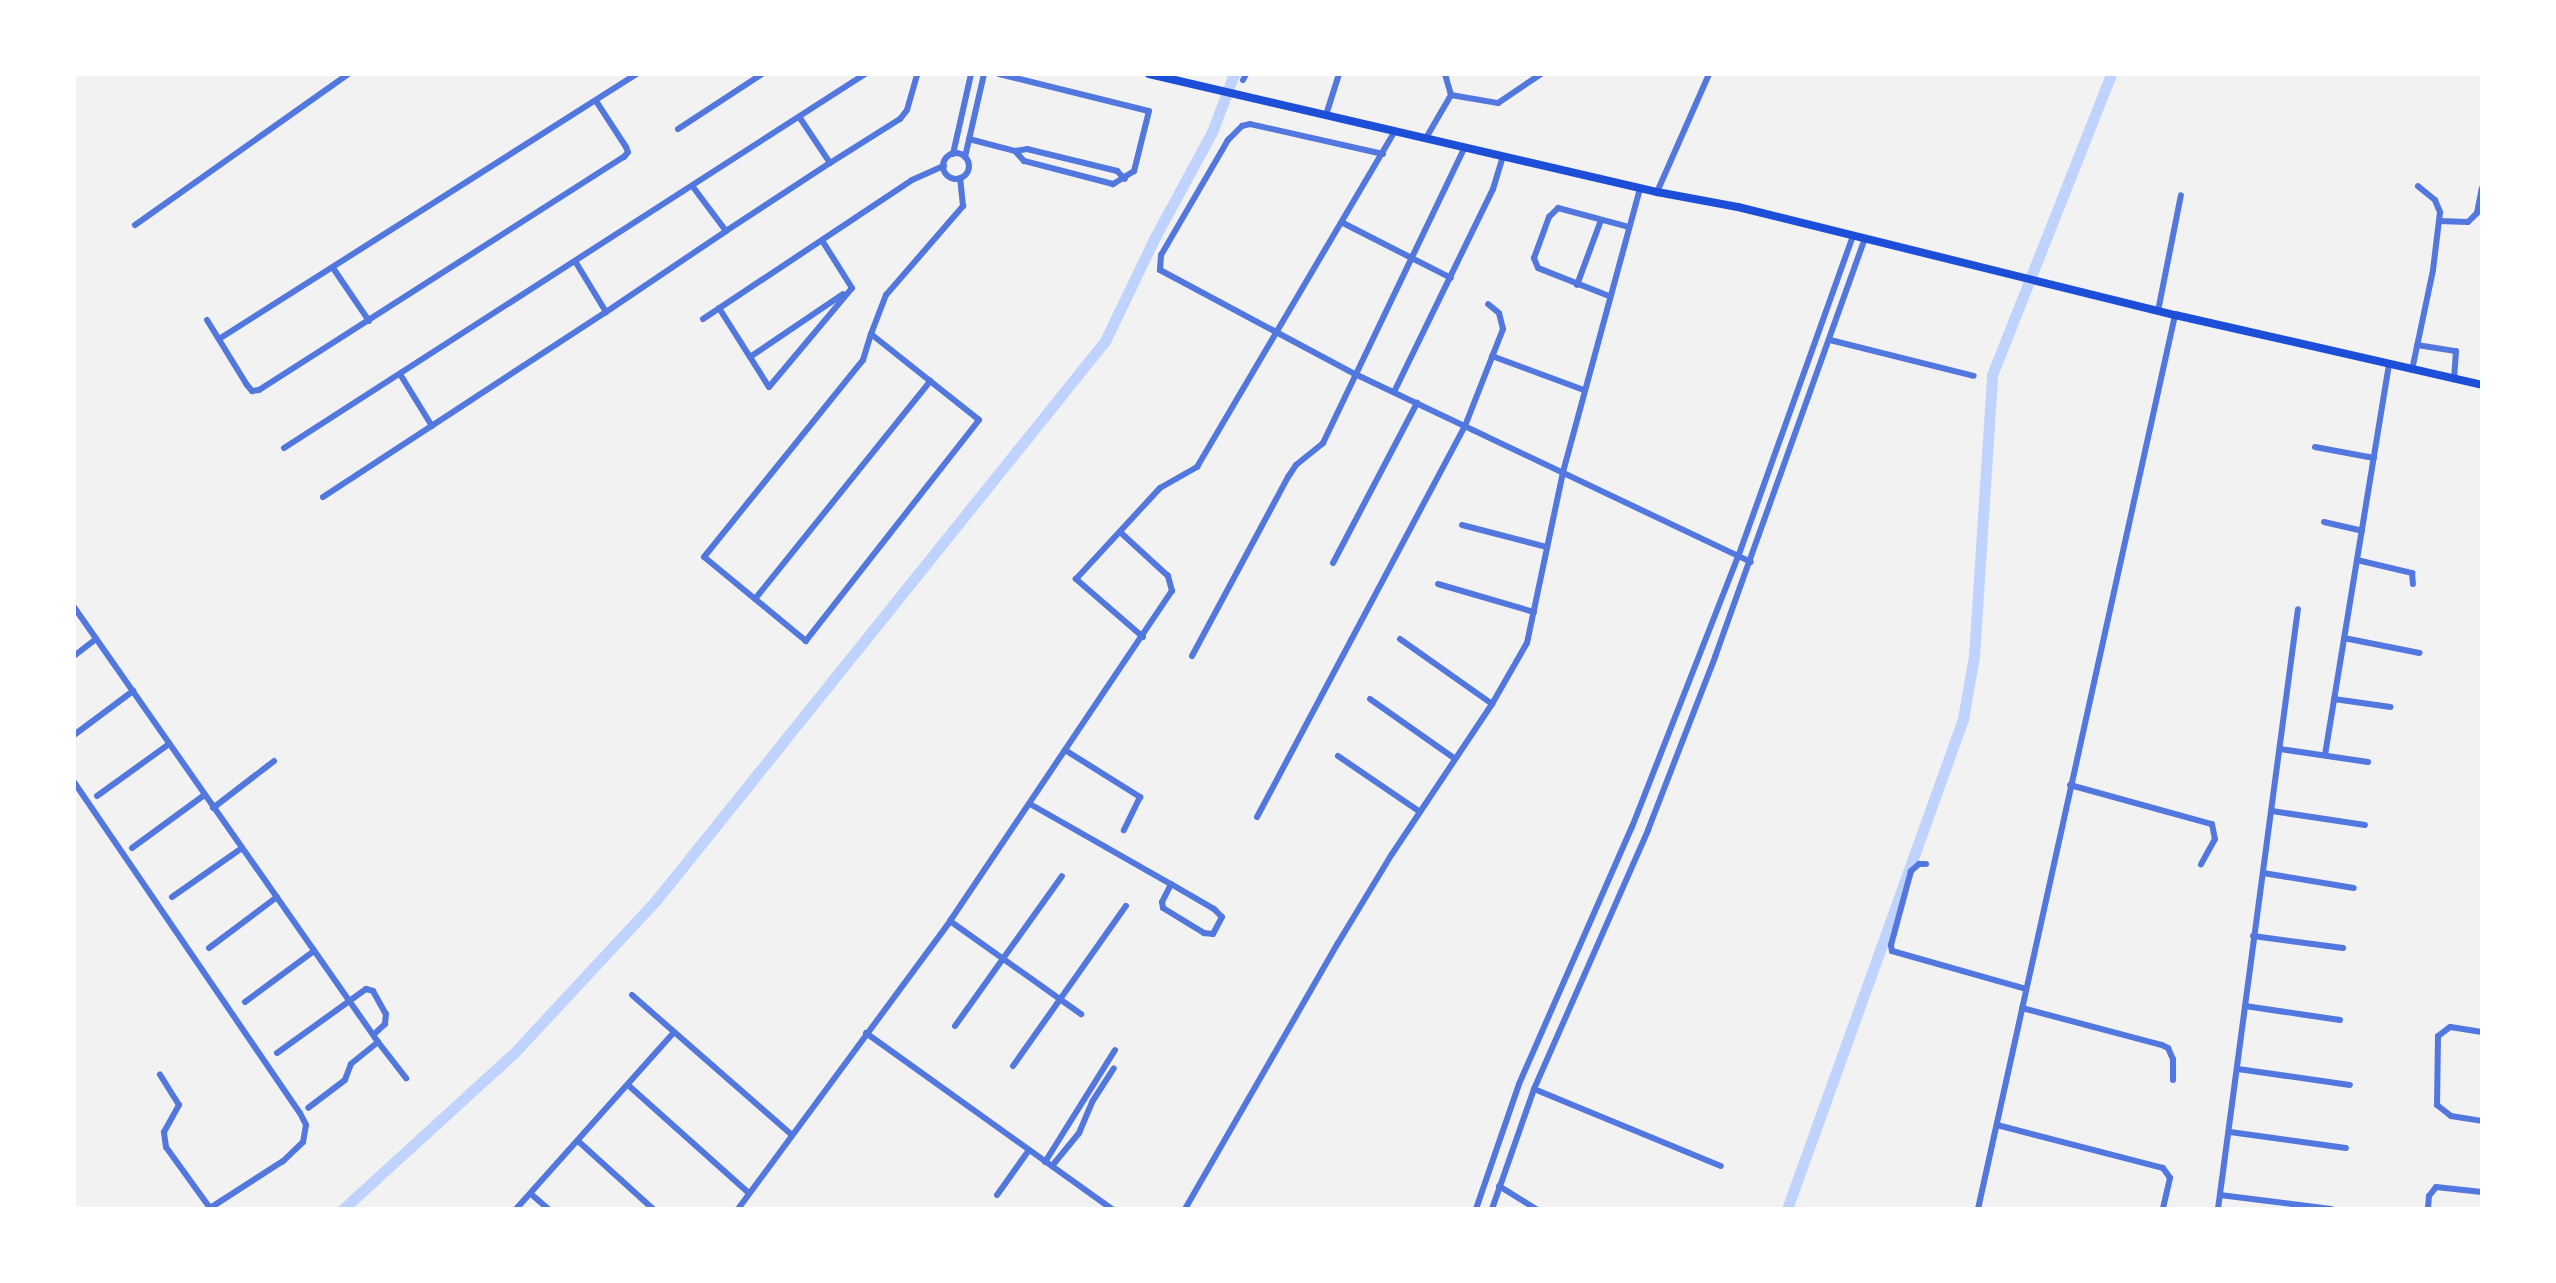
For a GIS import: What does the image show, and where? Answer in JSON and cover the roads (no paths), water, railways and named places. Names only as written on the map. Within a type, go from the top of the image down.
[{"type":"main road","points":[[1149,74],[1657,192],[1704,199],[2158,311],[2482,385]]},
{"type":"street","points":[[135,225],[348,74]]},
{"type":"street","points":[[219,339],[637,74]]},
{"type":"street","points":[[678,129],[762,74]]},
{"type":"street","points":[[284,448],[865,74]]},
{"type":"street","points":[[323,497],[900,119],[907,110],[917,74]]},
{"type":"street","points":[[703,319],[912,180],[944,166],[953,154],[971,74]]},
{"type":"street","points":[[960,178],[968,170],[965,157],[984,74]]},
{"type":"street","points":[[999,74],[1149,111],[1136,166],[1125,179],[1113,184],[1024,161],[1015,151]]},
{"type":"street","points":[[1326,115],[1339,74]]},
{"type":"street","points":[[1426,138],[1451,95],[1445,74]]},
{"type":"street","points":[[1451,95],[1498,103],[1541,74]]},
{"type":"street","points":[[1657,192],[1709,74]]},
{"type":"street","points":[[207,320],[247,385],[252,391],[259,390],[624,157],[628,152],[626,147],[596,101]]},
{"type":"street","points":[[800,118],[830,163]]},
{"type":"street","points":[[1383,154],[1250,124],[1242,126],[1228,140],[1168,242],[1159,263],[1167,276],[1355,374],[1751,562]]},
{"type":"street","points":[[1143,637],[1076,579],[1160,488],[1197,467],[1395,131]]},
{"type":"street","points":[[969,139],[1015,151],[1027,149],[1117,171],[1125,179]]},
{"type":"street","points":[[1192,656],[1288,477],[1296,465],[1323,443],[1465,147]]},
{"type":"street","points":[[953,154],[965,157]]},
{"type":"street","points":[[1394,392],[1493,189],[1503,156]]},
{"type":"street","points":[[1072,173],[1074,161]]},
{"type":"street","points":[[944,166],[948,176],[960,178]]},
{"type":"street","points":[[871,334],[979,420],[806,641],[704,557],[863,360],[871,334],[886,295],[963,206],[960,178]]},
{"type":"street","points":[[2412,370],[2439,221],[2435,200],[2418,186]]},
{"type":"street","points":[[693,187],[726,231]]},
{"type":"street","points":[[1185,1209],[1338,943],[1454,758],[1492,704],[1527,643],[1563,472],[1640,188]]},
{"type":"street","points":[[2439,221],[2468,222],[2477,213],[2482,188]]},
{"type":"street","points":[[2158,311],[2181,195]]},
{"type":"street","points":[[1609,296],[1535,265],[1553,211],[1564,208],[1629,227]]},
{"type":"street","points":[[1577,285],[1601,220]]},
{"type":"street","points":[[1343,223],[1451,278]]},
{"type":"street","points":[[1476,1209],[1519,1084],[1632,827],[1738,557],[1853,235]]},
{"type":"street","points":[[1492,1209],[1534,1089],[1648,830],[1751,562],[1865,238]]},
{"type":"street","points":[[823,242],[852,288]]},
{"type":"street","points":[[575,261],[606,312]]},
{"type":"street","points":[[333,268],[369,321]]},
{"type":"street","points":[[719,308],[769,387],[852,288]]},
{"type":"street","points":[[750,357],[852,288]]},
{"type":"street","points":[[1257,817],[1465,426],[1503,329],[1499,313],[1488,304]]},
{"type":"street","points":[[1978,1209],[2175,315]]},
{"type":"street","points":[[1830,340],[1974,376]]},
{"type":"street","points":[[2417,345],[2456,350],[2454,379]]},
{"type":"street","points":[[1492,356],[1584,390]]},
{"type":"street","points":[[2325,755],[2389,365]]},
{"type":"street","points":[[400,374],[432,426]]},
{"type":"street","points":[[755,599],[930,381]]},
{"type":"street","points":[[1333,563],[1417,403]]},
{"type":"street","points":[[2315,447],[2374,458]]},
{"type":"street","points":[[2324,522],[2362,531]]},
{"type":"street","points":[[1462,525],[1547,547]]},
{"type":"street","points":[[738,1209],[950,921],[1172,591],[1168,576],[1120,532]]},
{"type":"street","points":[[2357,560],[2412,573],[2413,584]]},
{"type":"street","points":[[1438,584],[1534,612]]},
{"type":"street","points":[[74,607],[203,796],[406,1078]]},
{"type":"street","points":[[2218,1209],[2298,609]]},
{"type":"street","points":[[2344,638],[2420,653]]},
{"type":"street","points":[[74,656],[96,639]]},
{"type":"street","points":[[1400,639],[1492,704]]},
{"type":"street","points":[[74,735],[133,691]]},
{"type":"street","points":[[1370,699],[1454,758]]},
{"type":"street","points":[[2334,699],[2390,707]]},
{"type":"street","points":[[97,796],[169,744]]},
{"type":"street","points":[[2280,749],[2368,762]]},
{"type":"street","points":[[1065,750],[1140,797],[1124,830]]},
{"type":"street","points":[[1338,756],[1420,812]]},
{"type":"street","points":[[213,808],[274,761]]},
{"type":"street","points":[[74,782],[300,1113],[306,1125],[303,1142],[283,1161],[213,1207],[206,1206],[164,1140],[164,1132],[179,1105],[160,1074]]},
{"type":"street","points":[[2070,785],[2212,824],[2215,839],[2201,864]]},
{"type":"street","points":[[132,848],[203,796]]},
{"type":"street","points":[[1030,804],[1171,884],[1220,913],[1221,921],[1213,934],[1204,933],[1163,908],[1162,902],[1171,884]]},
{"type":"street","points":[[2272,811],[2365,825]]},
{"type":"street","points":[[172,897],[242,848]]},
{"type":"street","points":[[1926,864],[1919,864],[1911,871],[1892,951],[2026,989]]},
{"type":"street","points":[[2263,873],[2354,888]]},
{"type":"street","points":[[955,1026],[1062,876]]},
{"type":"street","points":[[209,948],[277,897]]},
{"type":"street","points":[[1013,1066],[1126,906]]},
{"type":"street","points":[[950,921],[1081,1014]]},
{"type":"street","points":[[2253,936],[2343,948]]},
{"type":"street","points":[[245,1002],[314,951]]},
{"type":"street","points":[[277,1053],[366,989],[373,991],[387,1020],[373,1035]]},
{"type":"street","points":[[632,995],[791,1134]]},
{"type":"street","points":[[2245,1006],[2340,1020]]},
{"type":"street","points":[[2022,1008],[2162,1045],[2171,1053],[2173,1080]]},
{"type":"street","points":[[2482,1032],[2450,1027],[2438,1036],[2437,1105],[2451,1116],[2482,1121]]},
{"type":"street","points":[[516,1209],[674,1032]]},
{"type":"street","points":[[866,1033],[1112,1209]]},
{"type":"street","points":[[308,1108],[345,1080],[351,1064],[378,1042]]},
{"type":"street","points":[[1049,1164],[1115,1050]]},
{"type":"street","points":[[1049,1164],[1079,1133],[1092,1102],[1114,1068]]},
{"type":"street","points":[[2238,1069],[2350,1085]]},
{"type":"street","points":[[628,1085],[749,1193]]},
{"type":"street","points":[[1534,1089],[1721,1166]]},
{"type":"street","points":[[1997,1125],[2163,1168],[2170,1178],[2163,1209]]},
{"type":"street","points":[[2230,1132],[2346,1148]]},
{"type":"street","points":[[578,1141],[653,1209]]},
{"type":"street","points":[[997,1195],[1029,1150]]},
{"type":"street","points":[[1499,1186],[1536,1209]]},
{"type":"street","points":[[2428,1209],[2429,1196],[2436,1187],[2482,1192]]},
{"type":"street","points":[[531,1194],[548,1209]]},
{"type":"street","points":[[2220,1195],[2331,1209]]},
{"type":"waterway","points":[[343,1209],[514,1053],[657,899],[1105,341],[1155,237],[1212,132],[1234,74]]},
{"type":"waterway","points":[[1787,1209],[1963,719],[1974,656],[1992,375],[2111,74]]}]
